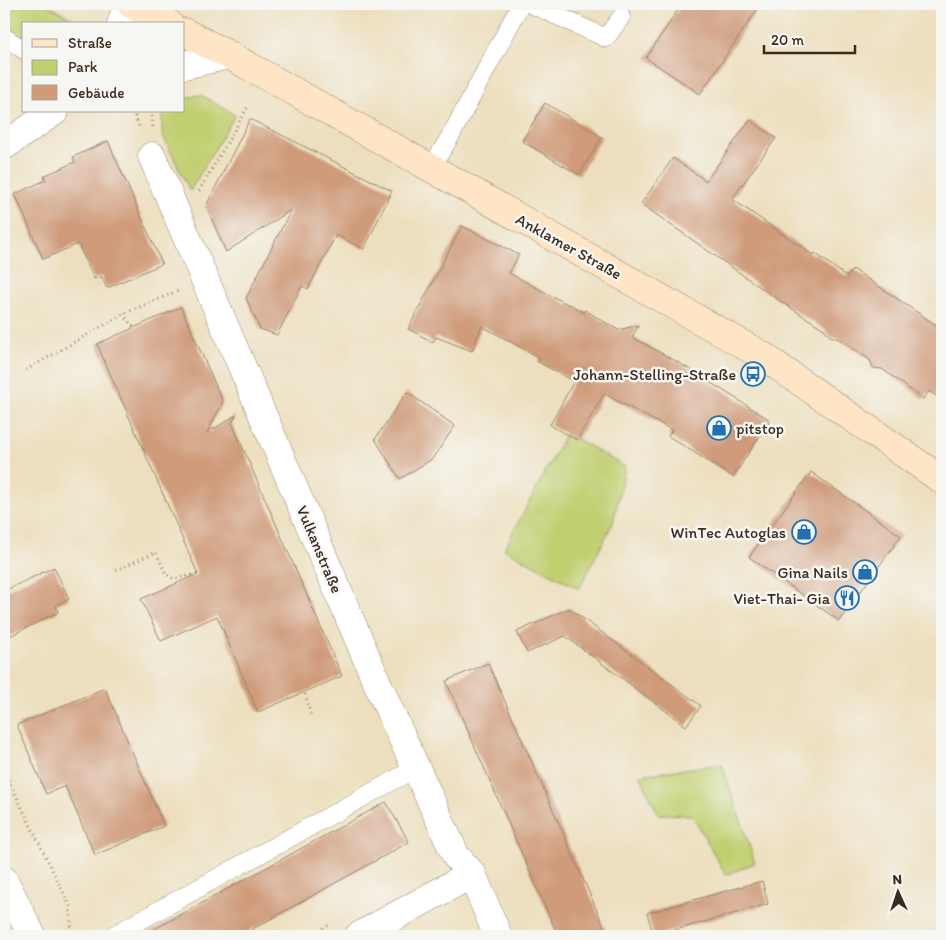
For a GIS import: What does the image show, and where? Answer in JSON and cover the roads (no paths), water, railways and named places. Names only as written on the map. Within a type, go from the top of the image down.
[{"type":"main road","points":[[130,4],[165,22]]},
{"type":"main road","name":"Anklamer Straße","points":[[185,33],[229,55],[431,168],[763,356],[942,480]]},
{"type":"street","points":[[122,22],[130,4]]},
{"type":"street","points":[[185,65],[229,55]]},
{"type":"street","points":[[4,146],[54,112]]},
{"type":"street","name":"Vulkanstraße","points":[[152,156],[379,687],[456,856],[472,874],[498,936]]},
{"type":"street","points":[[359,936],[472,874]]},
{"type":"street","points":[[4,880],[32,936]]},
{"type":"lane","points":[[431,168],[450,137],[521,4]]},
{"type":"lane","points":[[531,4],[606,38],[621,17]]},
{"type":"lane","points":[[4,37],[22,49]]},
{"type":"lane","points":[[112,936],[416,768]]},
{"type":"place","name":"Johann-Stelling-Straße","points":[[753,374]]},
{"type":"place","name":"pitstop","points":[[719,428]]},
{"type":"place","name":"WinTec Autoglas","points":[[804,532]]},
{"type":"place","name":"Gina Nails","points":[[865,572]]},
{"type":"place","name":"Viet-Thai- Gia","points":[[847,598]]}]
